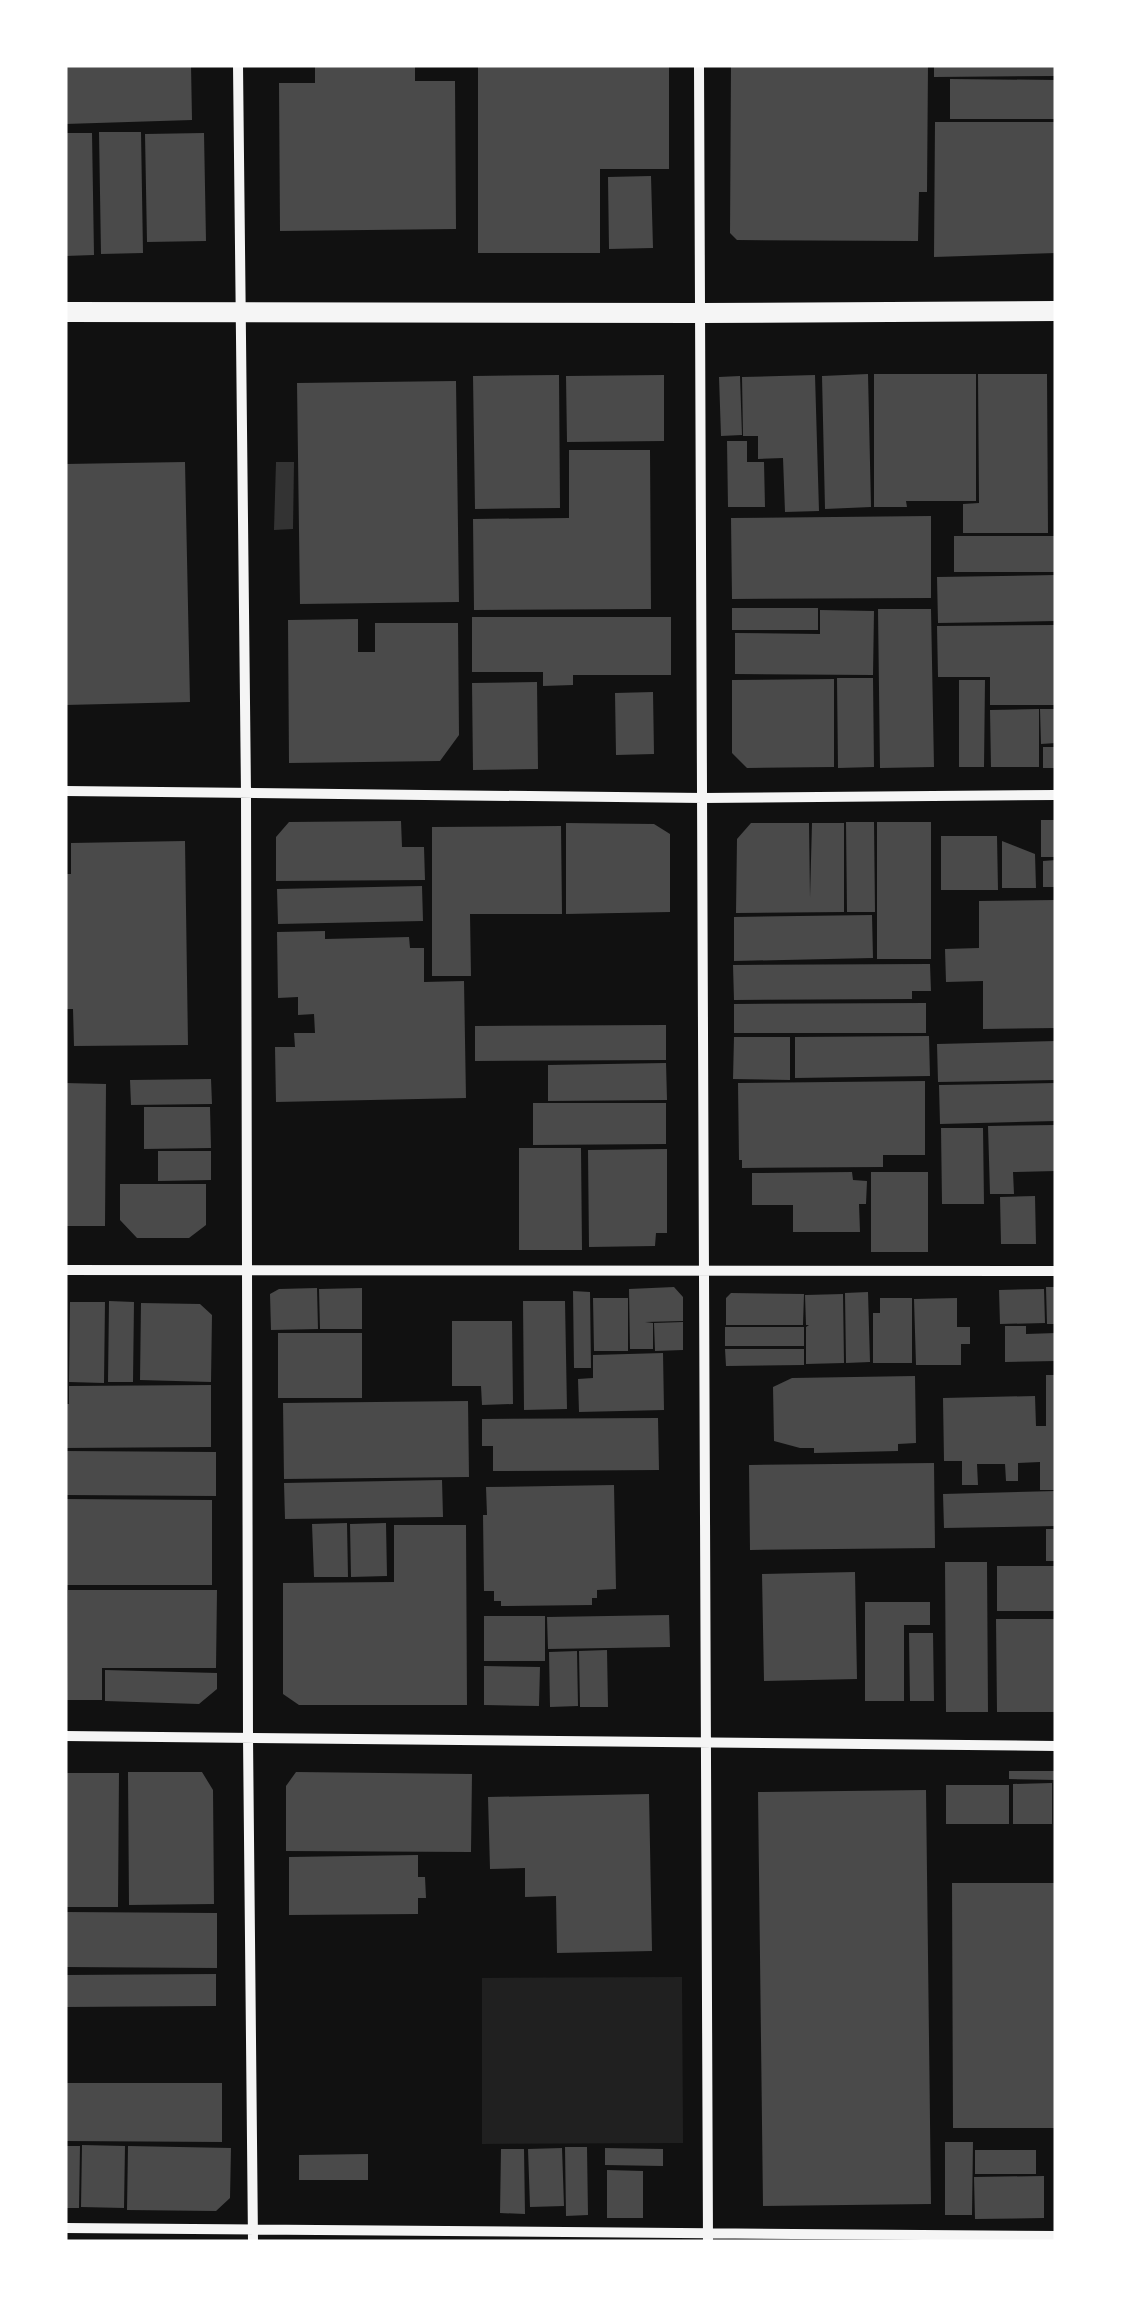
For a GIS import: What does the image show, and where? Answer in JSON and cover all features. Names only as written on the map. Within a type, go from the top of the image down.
[{"type":"main road","points":[[65,312],[1056,311]]},
{"type":"street","points":[[238,65],[253,2236]]},
{"type":"street","points":[[698,65],[708,2238]]},
{"type":"street","points":[[65,792],[703,798],[1056,795]]},
{"type":"street","points":[[65,1270],[1056,1271]]},
{"type":"street","points":[[65,1736],[1056,1746]]},
{"type":"street","points":[[65,2228],[253,2236],[1056,2236]]},
{"type":"shaded area","points":[[276,462],[294,462],[293,529],[274,530]]},
{"type":"shaded area","points":[[682,1977],[683,2143],[482,2144],[482,1978]]},
{"type":"building","points":[[65,65],[191,65],[192,120],[65,124]]},
{"type":"building","points":[[315,65],[415,65],[415,81],[455,81],[456,229],[280,231],[279,83],[315,83]]},
{"type":"building","points":[[478,65],[669,65],[669,169],[600,169],[600,253],[478,253]]},
{"type":"building","points":[[731,65],[928,65],[927,192],[919,192],[918,241],[737,240],[730,233]]},
{"type":"building","points":[[934,65],[1056,65],[1056,76],[934,77]]},
{"type":"building","points":[[950,79],[1056,80],[1056,119],[950,119]]},
{"type":"building","points":[[935,122],[1056,122],[1056,253],[934,257]]},
{"type":"building","points":[[99,132],[141,132],[143,253],[101,254]]},
{"type":"building","points":[[65,133],[92,133],[94,255],[65,256]]},
{"type":"building","points":[[204,133],[206,241],[147,242],[145,134]]},
{"type":"building","points":[[651,176],[653,248],[609,249],[608,177]]},
{"type":"building","points":[[868,374],[871,507],[825,509],[822,376]]},
{"type":"building","points":[[874,374],[976,374],[976,501],[906,501],[907,507],[874,507]]},
{"type":"building","points":[[978,374],[1047,374],[1048,533],[963,533],[963,504],[979,503]]},
{"type":"building","points":[[559,375],[560,508],[475,509],[473,376]]},
{"type":"building","points":[[664,375],[664,441],[567,442],[566,376]]},
{"type":"building","points":[[815,375],[819,511],[785,512],[783,458],[758,459],[758,436],[743,436],[742,377]]},
{"type":"building","points":[[740,376],[742,435],[721,436],[719,377]]},
{"type":"building","points":[[456,381],[459,602],[300,604],[297,383]]},
{"type":"building","points":[[727,441],[747,441],[747,462],[764,462],[765,507],[728,507]]},
{"type":"building","points":[[569,450],[650,450],[651,609],[474,610],[473,519],[569,518]]},
{"type":"building","points":[[185,462],[190,702],[65,705],[65,464]]},
{"type":"building","points":[[931,516],[931,598],[732,599],[731,518]]},
{"type":"building","points":[[954,536],[1056,536],[1056,572],[954,572]]},
{"type":"building","points":[[1056,575],[1056,621],[938,623],[937,577]]},
{"type":"building","points":[[732,608],[818,608],[818,630],[732,630]]},
{"type":"building","points":[[878,609],[931,609],[934,767],[880,768]]},
{"type":"building","points":[[820,610],[874,611],[873,675],[735,674],[735,633],[820,634]]},
{"type":"building","points":[[472,617],[671,617],[671,675],[573,675],[573,685],[543,686],[543,672],[472,672]]},
{"type":"building","points":[[358,619],[358,652],[375,652],[375,623],[458,623],[459,735],[440,761],[289,763],[288,620]]},
{"type":"building","points":[[1056,625],[1056,705],[990,705],[990,677],[938,677],[937,626]]},
{"type":"building","points":[[837,678],[873,678],[874,767],[838,768]]},
{"type":"building","points":[[834,679],[834,767],[747,768],[732,753],[732,680]]},
{"type":"building","points":[[959,680],[985,680],[984,767],[959,767]]},
{"type":"building","points":[[537,682],[538,769],[473,770],[472,683]]},
{"type":"building","points":[[653,692],[654,754],[616,755],[615,693]]},
{"type":"building","points":[[1039,709],[1039,767],[991,767],[990,710]]},
{"type":"building","points":[[1040,709],[1056,709],[1056,743],[1041,744]]},
{"type":"building","points":[[1043,747],[1056,747],[1056,768],[1043,768]]},
{"type":"building","points":[[1041,820],[1056,820],[1056,857],[1041,857]]},
{"type":"building","points":[[401,821],[402,847],[424,847],[425,880],[276,881],[276,837],[289,822]]},
{"type":"building","points":[[846,822],[874,822],[875,912],[847,912]]},
{"type":"building","points":[[877,822],[931,822],[931,959],[877,959]]},
{"type":"building","points":[[566,823],[654,824],[670,834],[670,912],[566,914]]},
{"type":"building","points":[[751,823],[809,823],[810,898],[812,823],[844,823],[844,912],[736,913],[737,839]]},
{"type":"building","points":[[561,826],[562,914],[470,914],[471,976],[432,976],[432,827]]},
{"type":"building","points":[[941,836],[997,836],[998,890],[941,890]]},
{"type":"building","points":[[185,841],[188,1045],[74,1046],[73,1009],[65,1009],[65,874],[71,874],[71,843]]},
{"type":"building","points":[[1002,841],[1035,854],[1036,888],[1002,888]]},
{"type":"building","points":[[1056,860],[1056,887],[1043,887],[1043,861]]},
{"type":"building","points":[[422,886],[423,921],[278,924],[277,889]]},
{"type":"building","points":[[1056,900],[1056,1028],[983,1029],[983,981],[946,982],[945,949],[979,948],[979,901]]},
{"type":"building","points":[[872,915],[873,958],[734,961],[734,917]]},
{"type":"building","points":[[325,931],[325,939],[409,937],[410,948],[424,948],[424,982],[464,981],[466,1098],[276,1102],[275,1047],[295,1047],[294,1033],[315,1033],[314,1014],[298,1015],[298,997],[278,998],[277,932]]},
{"type":"building","points":[[930,964],[931,991],[912,991],[912,999],[734,1000],[733,965]]},
{"type":"building","points":[[926,1003],[926,1033],[734,1033],[734,1004]]},
{"type":"building","points":[[666,1025],[666,1060],[475,1061],[475,1026]]},
{"type":"building","points":[[929,1036],[930,1076],[795,1078],[795,1037]]},
{"type":"building","points":[[734,1037],[790,1037],[790,1080],[733,1079]]},
{"type":"building","points":[[1056,1041],[1056,1080],[938,1082],[937,1044]]},
{"type":"building","points":[[666,1063],[667,1100],[548,1101],[548,1065]]},
{"type":"building","points":[[211,1079],[212,1104],[131,1105],[130,1080]]},
{"type":"building","points":[[925,1081],[925,1155],[883,1155],[883,1167],[742,1168],[738,1083]]},
{"type":"building","points":[[65,1083],[106,1084],[105,1226],[65,1226]]},
{"type":"building","points":[[1056,1083],[1056,1121],[940,1124],[939,1085]]},
{"type":"building","points":[[533,1103],[666,1103],[666,1144],[533,1145]]},
{"type":"building","points":[[144,1107],[210,1107],[211,1148],[144,1149]]},
{"type":"building","points":[[1056,1125],[1056,1171],[1013,1172],[1014,1194],[990,1194],[988,1126]]},
{"type":"building","points":[[941,1128],[983,1128],[984,1204],[942,1204]]},
{"type":"building","points":[[519,1148],[581,1148],[582,1250],[519,1250]]},
{"type":"building","points":[[667,1149],[667,1233],[656,1233],[655,1246],[589,1247],[588,1150]]},
{"type":"building","points":[[158,1151],[211,1151],[211,1180],[158,1181]]},
{"type":"building","points":[[852,1172],[853,1180],[867,1181],[866,1204],[859,1204],[860,1232],[793,1232],[793,1205],[752,1205],[752,1173]]},
{"type":"building","points":[[871,1172],[928,1172],[928,1252],[871,1252]]},
{"type":"building","points":[[120,1184],[206,1184],[206,1225],[189,1238],[137,1238],[120,1220]]},
{"type":"building","points":[[1035,1196],[1036,1244],[1001,1244],[1000,1197]]},
{"type":"building","points":[[674,1287],[683,1297],[683,1321],[645,1322],[653,1323],[653,1349],[630,1349],[629,1289]]},
{"type":"building","points":[[1046,1287],[1056,1287],[1056,1324],[1047,1324]]},
{"type":"building","points":[[317,1288],[318,1329],[271,1330],[270,1294],[279,1289]]},
{"type":"building","points":[[362,1288],[362,1329],[320,1329],[319,1289]]},
{"type":"building","points":[[1044,1289],[1045,1323],[1000,1324],[999,1290]]},
{"type":"building","points":[[573,1291],[590,1292],[591,1368],[574,1368]]},
{"type":"building","points":[[868,1292],[870,1362],[846,1363],[845,1293]]},
{"type":"building","points":[[731,1293],[804,1294],[803,1325],[726,1325],[726,1298]]},
{"type":"building","points":[[843,1294],[844,1363],[806,1364],[809,1325],[805,1295]]},
{"type":"building","points":[[593,1298],[628,1298],[628,1351],[594,1351]]},
{"type":"building","points":[[880,1298],[912,1298],[912,1363],[873,1363],[873,1313],[880,1313]]},
{"type":"building","points":[[957,1298],[957,1327],[970,1327],[970,1344],[961,1344],[961,1365],[916,1365],[914,1299]]},
{"type":"building","points":[[109,1301],[134,1302],[133,1382],[108,1382]]},
{"type":"building","points":[[523,1301],[565,1301],[567,1409],[524,1410]]},
{"type":"building","points":[[70,1302],[105,1302],[104,1383],[69,1382]]},
{"type":"building","points":[[141,1303],[200,1304],[212,1315],[211,1382],[140,1380]]},
{"type":"building","points":[[452,1321],[512,1321],[513,1404],[482,1405],[481,1386],[452,1386]]},
{"type":"building","points":[[683,1322],[683,1350],[655,1351],[654,1323]]},
{"type":"building","points":[[1005,1326],[1026,1326],[1026,1334],[1056,1333],[1056,1361],[1005,1362]]},
{"type":"building","points":[[725,1327],[804,1327],[804,1346],[725,1346]]},
{"type":"building","points":[[278,1333],[362,1333],[362,1398],[278,1398]]},
{"type":"building","points":[[725,1349],[804,1349],[804,1365],[726,1366]]},
{"type":"building","points":[[663,1353],[664,1410],[579,1412],[578,1379],[593,1378],[593,1355]]},
{"type":"building","points":[[1046,1375],[1056,1375],[1056,1490],[1040,1490],[1040,1462],[1018,1463],[1018,1481],[1006,1481],[1005,1464],[977,1464],[978,1485],[962,1485],[962,1461],[944,1461],[943,1398],[1035,1396],[1036,1426],[1046,1426]]},
{"type":"building","points":[[915,1376],[916,1443],[898,1444],[898,1451],[814,1453],[814,1448],[774,1441],[773,1387],[792,1378]]},
{"type":"building","points":[[211,1385],[211,1447],[65,1448],[69,1386]]},
{"type":"building","points":[[468,1401],[469,1477],[284,1479],[283,1403]]},
{"type":"building","points":[[658,1418],[659,1470],[493,1471],[493,1446],[482,1446],[482,1419]]},
{"type":"building","points":[[65,1451],[216,1452],[216,1496],[65,1495]]},
{"type":"building","points":[[934,1463],[935,1548],[750,1550],[749,1465]]},
{"type":"building","points":[[442,1480],[443,1517],[285,1519],[284,1483]]},
{"type":"building","points":[[614,1485],[616,1589],[597,1590],[592,1605],[501,1606],[501,1601],[494,1601],[494,1591],[484,1591],[486,1487]]},
{"type":"building","points":[[1056,1491],[1056,1526],[944,1528],[943,1494]]},
{"type":"building","points":[[65,1499],[212,1500],[212,1585],[65,1585]]},
{"type":"building","points":[[347,1523],[348,1577],[314,1577],[312,1524]]},
{"type":"building","points":[[386,1523],[387,1576],[351,1577],[350,1524]]},
{"type":"building","points":[[394,1525],[466,1525],[467,1705],[299,1705],[283,1694],[283,1583],[394,1582]]},
{"type":"building","points":[[1046,1529],[1056,1529],[1056,1561],[1046,1561]]},
{"type":"building","points":[[945,1562],[987,1562],[988,1712],[946,1712]]},
{"type":"building","points":[[997,1566],[1056,1566],[1056,1611],[997,1611]]},
{"type":"building","points":[[855,1572],[857,1679],[764,1681],[762,1574]]},
{"type":"building","points":[[68,1590],[217,1590],[216,1668],[102,1668],[102,1700],[67,1700]]},
{"type":"building","points":[[865,1602],[930,1602],[930,1625],[904,1625],[904,1701],[865,1701]]},
{"type":"building","points":[[669,1615],[670,1647],[548,1649],[547,1617]]},
{"type":"building","points":[[484,1616],[545,1616],[545,1661],[484,1661]]},
{"type":"building","points":[[996,1619],[1056,1619],[1056,1712],[997,1712]]},
{"type":"building","points":[[909,1633],[933,1633],[934,1701],[910,1701]]},
{"type":"building","points":[[607,1650],[608,1707],[580,1707],[579,1651]]},
{"type":"building","points":[[577,1651],[578,1706],[550,1707],[549,1652]]},
{"type":"building","points":[[484,1666],[540,1667],[539,1706],[484,1705]]},
{"type":"building","points":[[105,1670],[217,1673],[217,1689],[199,1704],[105,1701]]},
{"type":"building","points":[[1009,1771],[1056,1771],[1056,1780],[1009,1779]]},
{"type":"building","points":[[128,1772],[202,1772],[213,1790],[214,1904],[129,1905]]},
{"type":"building","points":[[296,1772],[472,1774],[471,1852],[286,1851],[286,1786]]},
{"type":"building","points":[[65,1773],[119,1773],[118,1907],[65,1907]]},
{"type":"building","points":[[1052,1783],[1052,1824],[1013,1824],[1013,1784]]},
{"type":"building","points":[[946,1785],[1009,1785],[1009,1824],[946,1824]]},
{"type":"building","points":[[926,1790],[931,2204],[763,2206],[758,1792]]},
{"type":"building","points":[[649,1794],[652,1951],[557,1953],[556,1896],[525,1897],[525,1868],[490,1869],[488,1797]]},
{"type":"building","points":[[418,1855],[418,1877],[425,1877],[426,1898],[418,1898],[418,1914],[289,1915],[289,1857]]},
{"type":"building","points":[[952,1883],[1056,1883],[1056,2128],[953,2128]]},
{"type":"building","points":[[65,1912],[217,1913],[217,1968],[65,1967]]},
{"type":"building","points":[[216,1974],[216,2006],[65,2007],[65,1975]]},
{"type":"building","points":[[65,2083],[222,2083],[222,2142],[65,2141]]},
{"type":"building","points":[[945,2142],[973,2142],[972,2215],[945,2215]]},
{"type":"building","points":[[82,2145],[125,2146],[124,2208],[81,2207]]},
{"type":"building","points":[[65,2146],[80,2146],[79,2208],[65,2208]]},
{"type":"building","points":[[128,2146],[231,2148],[230,2198],[216,2211],[127,2210]]},
{"type":"building","points":[[565,2147],[587,2147],[588,2215],[566,2216]]},
{"type":"building","points":[[562,2148],[564,2206],[530,2207],[528,2149]]},
{"type":"building","points":[[605,2148],[663,2149],[663,2166],[605,2165]]},
{"type":"building","points":[[501,2149],[524,2149],[525,2214],[500,2213]]},
{"type":"building","points":[[975,2150],[1036,2150],[1036,2174],[975,2174]]},
{"type":"building","points":[[368,2154],[368,2180],[299,2180],[299,2155]]},
{"type":"building","points":[[607,2170],[643,2171],[643,2218],[607,2218]]},
{"type":"building","points":[[1044,2176],[1044,2218],[975,2219],[974,2177]]}]
